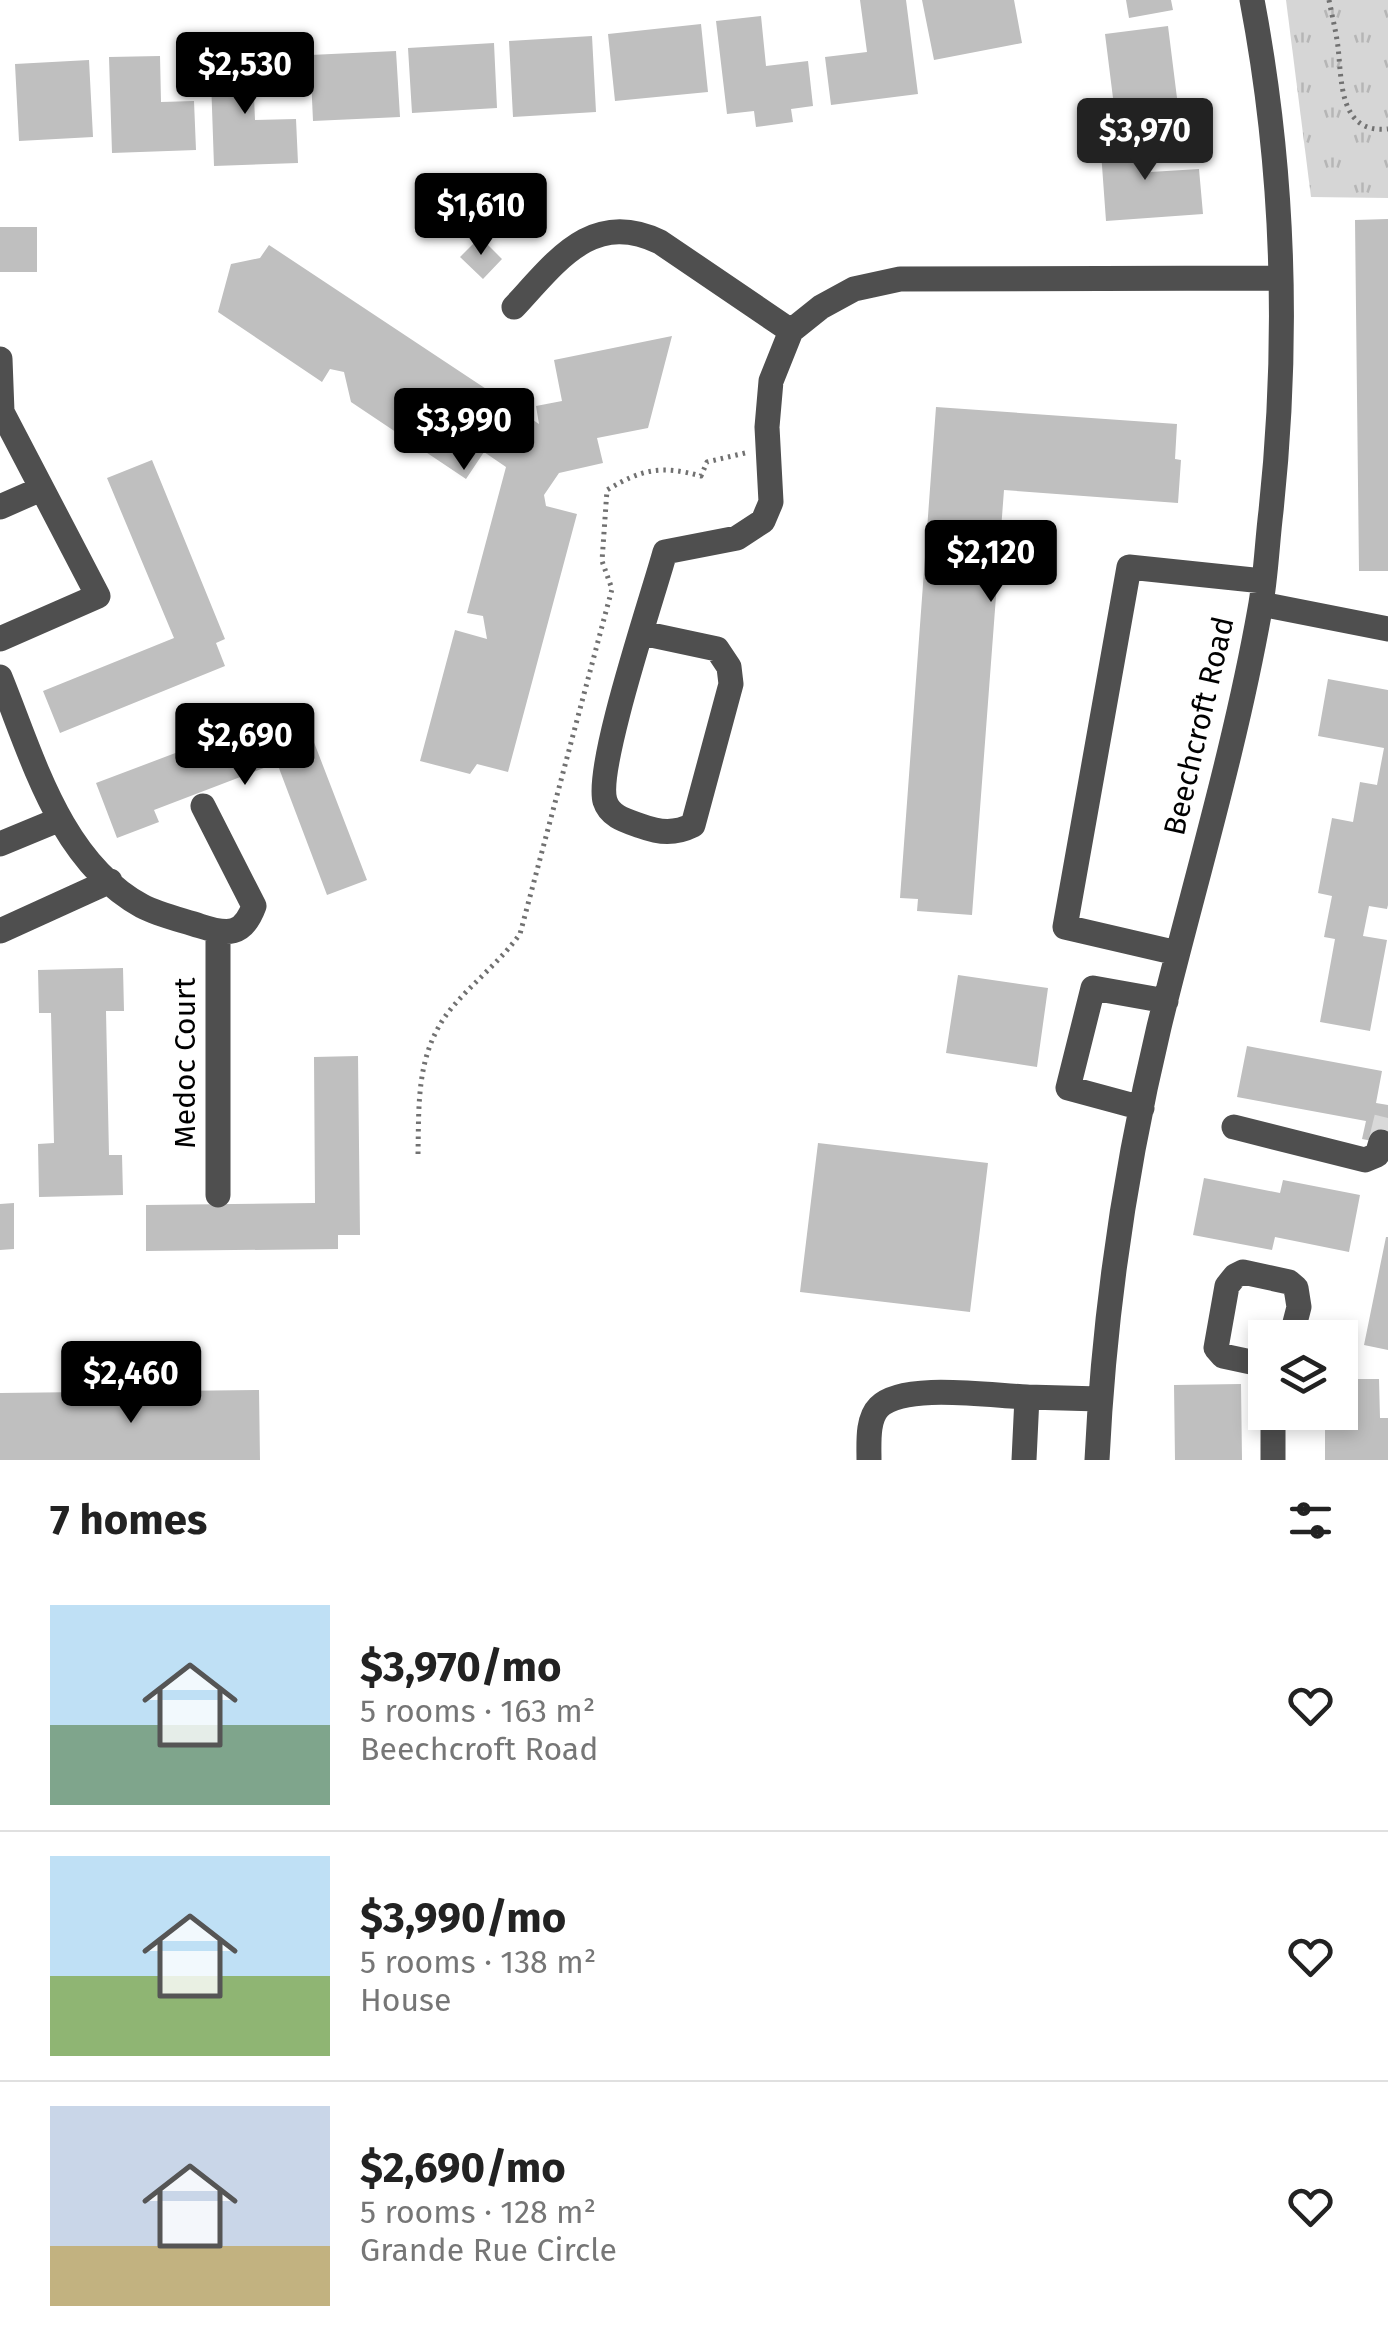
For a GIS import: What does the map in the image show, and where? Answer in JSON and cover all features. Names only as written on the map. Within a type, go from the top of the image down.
[{"type":"street","name":"Beechcroft Road","points":[[1096,1460],[1115,1254],[1142,1108],[1240,709],[1262,593],[1280,419],[1280,278],[1273,120],[1252,0]]},
{"type":"street","points":[[514,307],[568,249],[596,234],[620,231],[642,233],[660,242],[790,331]]},
{"type":"street","points":[[642,633],[717,649],[729,667],[731,684],[693,825],[678,833],[617,818],[606,805],[604,768],[642,633],[665,552],[737,538],[763,522],[771,502],[768,427],[772,381],[790,331],[821,307],[854,289],[900,279],[1280,278]]},
{"type":"street","points":[[0,359],[2,412],[98,596],[0,639]]},
{"type":"street","points":[[0,507],[41,490]]},
{"type":"street","points":[[1178,953],[1065,927],[1129,567],[1262,593],[1388,628]]},
{"type":"street","points":[[0,677],[58,820],[92,866],[142,906],[218,932],[234,931],[248,922],[254,906],[203,806]]},
{"type":"street","points":[[0,844],[58,820]]},
{"type":"street","points":[[0,931],[110,881]]},
{"type":"street","name":"Medoc Court","points":[[218,932],[218,1195]]},
{"type":"street","points":[[1142,1108],[1068,1088],[1092,988],[1166,1001]]},
{"type":"street","points":[[1234,1127],[1365,1160],[1376,1155],[1381,1142]]},
{"type":"street","points":[[1248,1361],[1222,1356],[1216,1348],[1227,1286],[1235,1276],[1242,1272],[1289,1282],[1296,1288],[1299,1307],[1296,1320]]},
{"type":"street","points":[[869,1460],[870,1430],[876,1408],[911,1393],[1100,1399]]},
{"type":"street","points":[[1024,1460],[1027,1396]]},
{"type":"street","points":[[1273,1430],[1273,1460]]},
{"type":"path","points":[[1328,0],[1343,98],[1356,120],[1372,131],[1388,129]]},
{"type":"path","points":[[418,1154],[420,1076],[430,1046],[450,1011],[501,960],[520,934],[612,589],[602,560],[607,490],[633,474],[671,467],[701,476],[707,462],[746,453],[744,438]]},
{"type":"green space","points":[[1286,0],[1388,0],[1388,198],[1311,197]]},
{"type":"building","points":[[860,0],[906,0],[918,94],[831,105],[825,57],[867,52]]},
{"type":"building","points":[[922,0],[1014,0],[1022,43],[934,60]]},
{"type":"building","points":[[1126,0],[1171,0],[1173,10],[1129,18]]},
{"type":"building","points":[[761,16],[766,66],[808,61],[813,106],[791,109],[793,122],[756,127],[754,111],[727,114],[716,21]]},
{"type":"building","points":[[701,24],[708,92],[615,101],[608,34]]},
{"type":"building","points":[[1168,26],[1179,114],[1116,122],[1105,34]]},
{"type":"building","points":[[592,36],[596,112],[513,117],[509,41]]},
{"type":"building","points":[[494,43],[497,108],[412,113],[408,48]]},
{"type":"building","points":[[252,50],[255,120],[296,119],[298,163],[214,166],[210,51]]},
{"type":"building","points":[[396,51],[400,117],[313,121],[310,55]]},
{"type":"building","points":[[160,56],[161,102],[194,101],[196,150],[112,153],[109,57]]},
{"type":"building","points":[[89,60],[93,137],[19,141],[15,64]]},
{"type":"building","points":[[1147,134],[1150,172],[1199,169],[1203,214],[1106,221],[1100,138]]},
{"type":"building","points":[[1388,219],[1388,571],[1359,571],[1355,220]]},
{"type":"building","points":[[0,227],[37,227],[37,272],[0,272]]},
{"type":"building","points":[[480,237],[502,259],[483,279],[460,257]]},
{"type":"building","points":[[269,245],[539,424],[536,406],[562,401],[554,360],[672,336],[648,428],[597,438],[603,463],[559,473],[544,495],[546,506],[577,514],[508,772],[477,764],[470,774],[420,761],[455,630],[487,639],[483,616],[467,613],[506,467],[484,452],[466,479],[351,402],[344,372],[330,369],[322,382],[218,312],[231,264],[260,258]]},
{"type":"building","points":[[936,407],[1177,424],[1175,459],[1181,460],[1178,503],[1004,490],[972,915],[917,911],[918,899],[900,898]]},
{"type":"building","points":[[152,460],[225,639],[216,643],[225,666],[60,733],[43,691],[174,638],[107,478]]},
{"type":"building","points":[[1328,679],[1388,690],[1388,905],[1387,909],[1369,906],[1363,936],[1387,940],[1370,1031],[1320,1022],[1335,939],[1324,937],[1332,896],[1318,893],[1332,818],[1353,822],[1360,782],[1377,785],[1384,748],[1318,736]]},
{"type":"building","points":[[300,706],[367,880],[327,895],[277,763],[154,810],[159,822],[117,838],[96,783]]},
{"type":"building","points":[[123,968],[124,1011],[106,1011],[109,1155],[122,1155],[123,1195],[39,1197],[38,1144],[54,1143],[51,1013],[39,1013],[38,970]]},
{"type":"building","points":[[958,975],[1048,988],[1037,1067],[946,1053]]},
{"type":"building","points":[[1247,1046],[1382,1071],[1376,1103],[1388,1105],[1388,1144],[1362,1139],[1366,1121],[1237,1097]]},
{"type":"building","points":[[358,1056],[360,1235],[338,1235],[338,1249],[146,1251],[146,1205],[315,1203],[314,1057]]},
{"type":"building","points":[[818,1143],[988,1163],[970,1312],[800,1292]]},
{"type":"building","points":[[1204,1178],[1280,1193],[1283,1180],[1360,1195],[1349,1252],[1275,1237],[1272,1250],[1193,1235]]},
{"type":"building","points":[[14,1203],[14,1249],[0,1250],[0,1204]]},
{"type":"building","points":[[1388,1237],[1388,1350],[1364,1345]]},
{"type":"building","points":[[1358,1379],[1379,1379],[1380,1418],[1388,1418],[1388,1460],[1325,1460],[1325,1430],[1358,1430]]},
{"type":"building","points":[[1241,1384],[1242,1460],[1175,1460],[1174,1385]]},
{"type":"building","points":[[259,1390],[260,1460],[0,1460],[0,1393]]},
{"type":"tunnel","points":[[1381,1142],[1388,1113]]}]
